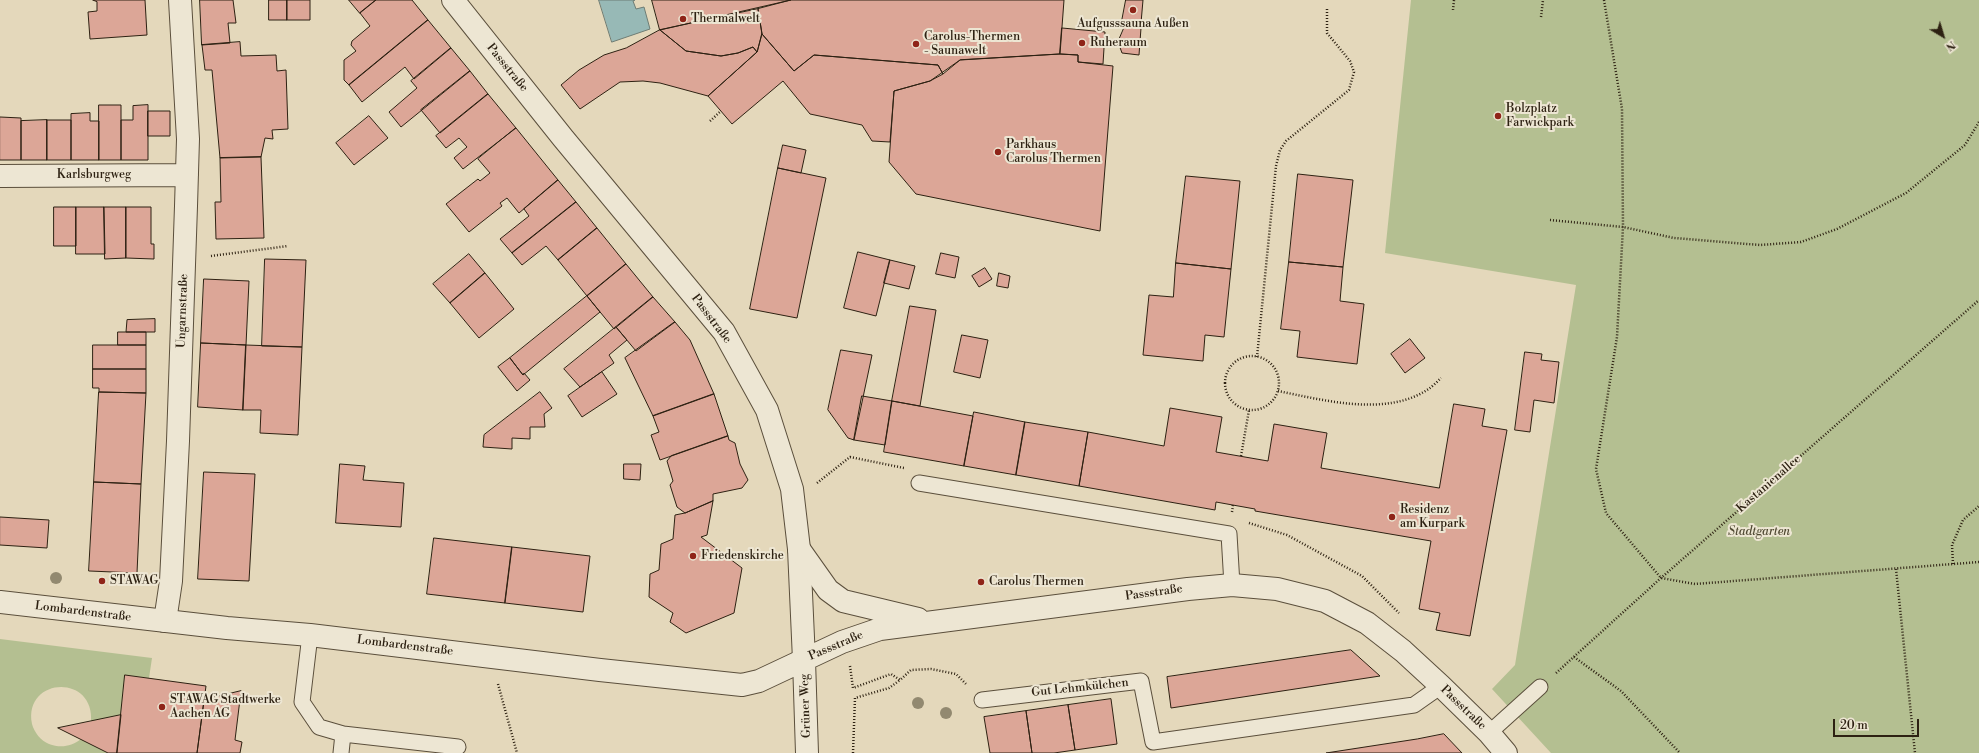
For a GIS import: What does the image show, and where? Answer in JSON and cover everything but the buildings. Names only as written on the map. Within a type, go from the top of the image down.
[{"type":"street","name":"Ungarnstraße","points":[[165,621],[171,581],[185,260],[188,139],[180,0]]},
{"type":"street","name":"Passstraße","points":[[452,0],[563,138],[724,332],[767,410],[792,489],[799,549],[804,660],[842,642],[880,629],[1188,589],[1232,586],[1277,589],[1325,601],[1367,623],[1403,651],[1441,686],[1489,733],[1506,753]]},
{"type":"street","name":"Karlsburgweg","points":[[0,176],[187,175]]},
{"type":"street","points":[[799,549],[828,590],[843,601],[929,622]]},
{"type":"street","name":"Lombardenstraße","points":[[0,602],[165,621],[310,635],[592,669],[742,684],[759,681],[804,660]]},
{"type":"street","name":"Grüner Weg","points":[[804,660],[807,753]]},
{"type":"lane","points":[[919,483],[1229,534],[1232,586]]},
{"type":"lane","points":[[310,635],[302,702],[319,727],[343,734],[458,747]]},
{"type":"lane","name":"Gut Lehmkülchen","points":[[982,700],[1141,682],[1153,742],[1414,705],[1441,686]]},
{"type":"lane","points":[[1489,733],[1540,687]]},
{"type":"lane","points":[[341,753],[343,734]]},
{"type":"path","points":[[1453,10],[1454,0]]},
{"type":"path","points":[[1541,17],[1542,0]]},
{"type":"path","points":[[1604,0],[1622,109],[1623,227],[1617,337],[1596,469],[1606,513],[1661,578],[1695,584],[1979,562]]},
{"type":"path","points":[[1257,357],[1276,166],[1280,150],[1286,140],[1349,90],[1354,72],[1350,61],[1327,33],[1327,9]]},
{"type":"path","points":[[710,121],[721,111]]},
{"type":"path","points":[[1550,220],[1623,227],[1674,238],[1760,245],[1801,242],[1837,229],[1906,193],[1965,145],[1979,122]]},
{"type":"path","points":[[185,260],[288,246]]},
{"type":"path","name":"Kastanienallee","points":[[1540,687],[1661,578],[1979,300]]},
{"type":"path","points":[[1246,357],[1257,357],[1271,363],[1276,371],[1279,379],[1278,391],[1270,404],[1262,409],[1249,410],[1236,405],[1230,398],[1226,390],[1225,382],[1231,366],[1238,360],[1246,357]]},
{"type":"path","points":[[1278,391],[1348,404],[1373,404],[1406,400],[1428,390],[1441,378]]},
{"type":"path","points":[[1241,456],[1249,410]]},
{"type":"path","points":[[792,489],[815,485],[850,457],[914,470],[919,483]]},
{"type":"path","points":[[1952,564],[1952,545],[1963,520],[1979,506]]},
{"type":"path","points":[[1229,534],[1231,517],[1287,535],[1362,576],[1404,617],[1403,651]]},
{"type":"path","points":[[1896,569],[1915,753]]},
{"type":"path","points":[[842,642],[849,664],[853,688],[891,674],[900,680]]},
{"type":"path","points":[[1574,657],[1621,691],[1680,753]]},
{"type":"path","points":[[853,753],[855,698],[889,688],[911,670],[931,669],[956,674],[982,700]]},
{"type":"path","points":[[502,697],[517,753]]},
{"type":"green space","name":"Stadtgarten","points":[[1411,0],[1979,0],[1979,753],[1551,753],[1492,689],[1515,665],[1576,285],[1385,253]]},
{"type":"green space","points":[[0,639],[152,658],[149,678],[125,675],[121,715],[91,722],[89,706],[82,695],[72,689],[60,687],[48,690],[38,697],[32,708],[33,727],[38,736],[46,743],[57,746],[65,746],[73,744],[81,739],[108,753],[0,753]]},
{"type":"water","points":[[599,0],[635,0],[633,1],[636,9],[644,7],[650,29],[612,42]]},
{"type":"place","name":"Aufgusssauna Außen","points":[[1133,10]]},
{"type":"place","name":"Thermalwelt","points":[[683,19]]},
{"type":"place","name":"Ruheraum","points":[[1082,43]]},
{"type":"place","name":"Carolus-Thermen - Saunawelt","points":[[916,44]]},
{"type":"place","name":"Bolzplatz Farwickpark","points":[[1498,116]]},
{"type":"place","name":"Parkhaus Carolus Thermen","points":[[998,152]]},
{"type":"place","name":"Residenz am Kurpark","points":[[1392,517]]},
{"type":"place","name":"Friedenskirche","points":[[693,556]]},
{"type":"place","name":"STAWAG","points":[[102,581]]},
{"type":"place","name":"Carolus Thermen","points":[[981,582]]},
{"type":"place","name":"STAWAG Stadtwerke Aachen AG","points":[[162,707]]}]
